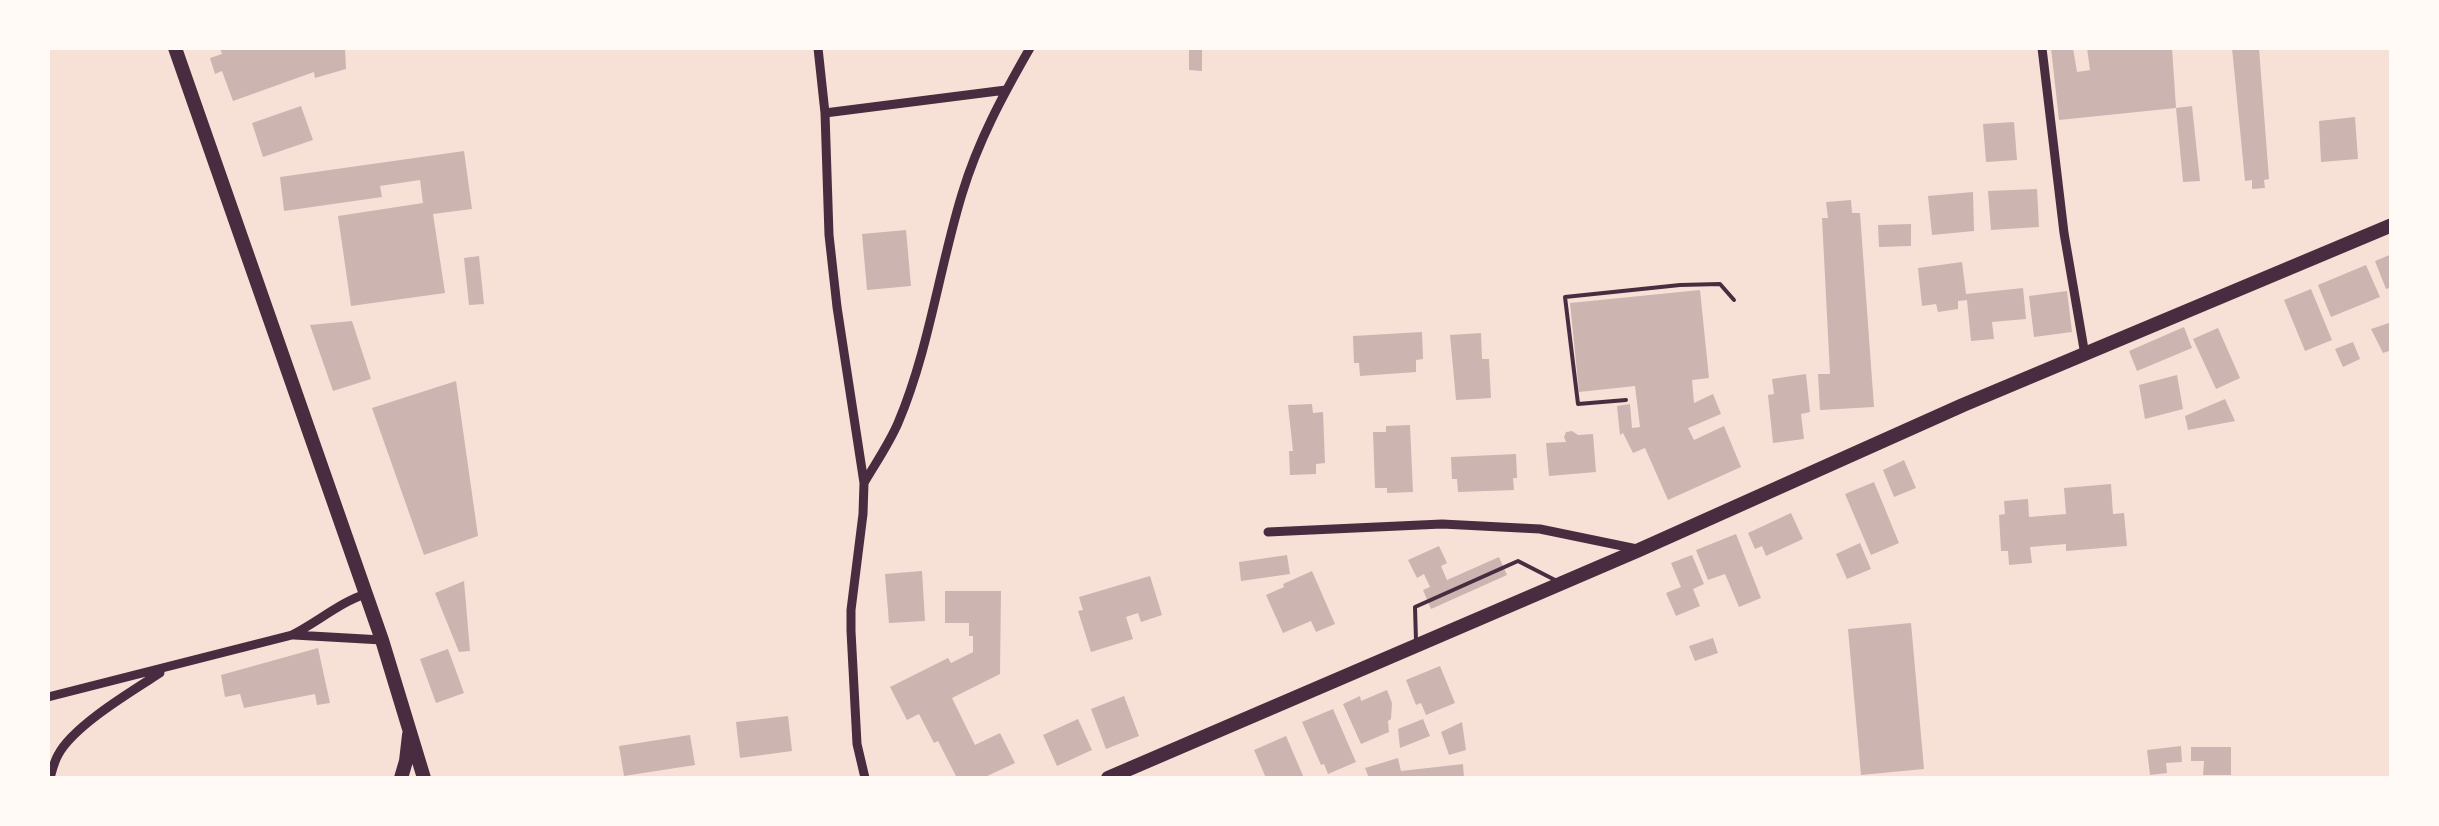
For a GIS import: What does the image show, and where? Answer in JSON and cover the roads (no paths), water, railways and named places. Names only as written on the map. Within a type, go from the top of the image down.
[{"type":"main road","points":[[175,48],[382,640],[424,778]]},
{"type":"main road","points":[[1108,778],[1640,550],[1895,434],[2392,225]]},
{"type":"main road","points":[[402,778],[409,724]]},
{"type":"street","points":[[818,48],[829,235],[864,484],[851,631],[857,744],[864,778]]},
{"type":"street","points":[[864,484],[897,424],[922,352],[962,194],[988,125],[1030,48]]},
{"type":"street","points":[[2042,48],[2064,232],[2084,355]]},
{"type":"street","points":[[824,114],[1006,90]]},
{"type":"street","points":[[1268,532],[1442,524],[1540,529],[1640,550]]},
{"type":"street","points":[[48,697],[292,636],[366,594]]},
{"type":"street","points":[[292,636],[382,640]]},
{"type":"street","points":[[48,778],[57,756],[73,736],[169,667]]},
{"type":"lane","points":[[1626,400],[1578,404],[1565,296],[1720,284],[1734,300]]},
{"type":"lane","points":[[1416,646],[1416,607],[1518,560],[1561,583]]}]
